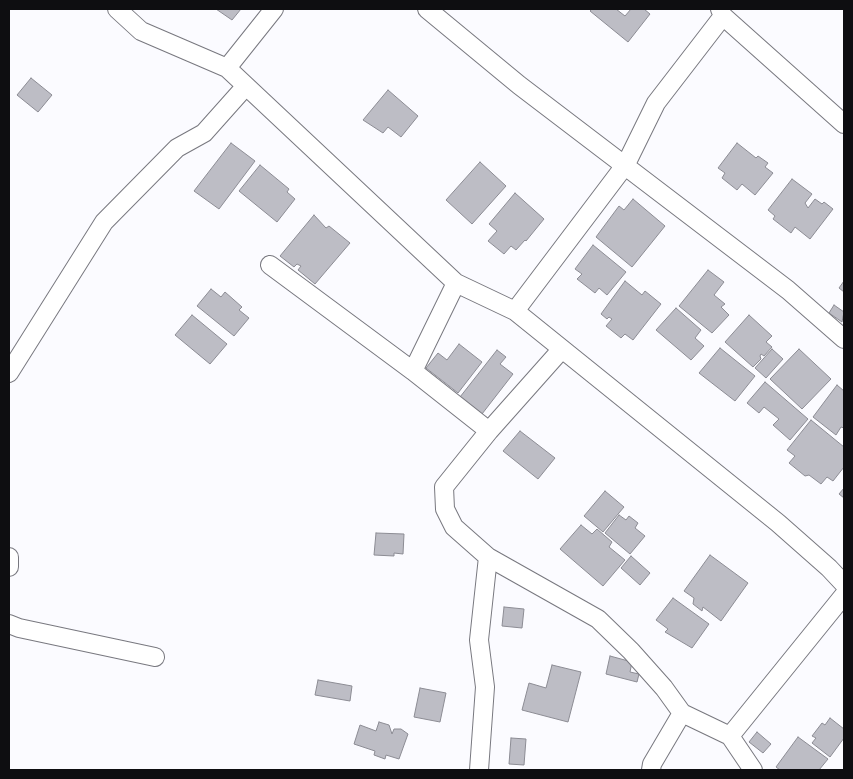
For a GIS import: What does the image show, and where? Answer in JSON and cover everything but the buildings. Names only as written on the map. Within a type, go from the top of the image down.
[{"type":"street","points":[[117,9],[141,31],[227,68],[245,88],[456,283],[515,311],[778,523],[844,584]]},
{"type":"street","points":[[227,68],[274,9]]},
{"type":"street","points":[[427,9],[519,85],[626,164],[780,284],[844,339]]},
{"type":"street","points":[[515,311],[626,164],[656,103],[722,13],[844,124]]},
{"type":"street","points":[[9,373],[104,222],[177,148],[204,133],[245,88]]},
{"type":"street","points":[[270,265],[489,431]]},
{"type":"street","points":[[412,371],[456,283]]},
{"type":"street","points":[[561,350],[489,431],[444,487],[445,509],[454,527],[488,557],[598,620],[644,666],[682,713],[730,736],[753,770]]},
{"type":"street","points":[[9,557],[9,566]]},
{"type":"street","points":[[479,770],[485,687],[479,640],[488,557]]},
{"type":"street","points":[[730,736],[844,595]]},
{"type":"street","points":[[9,624],[19,628],[154,657]]},
{"type":"street","points":[[651,770],[652,764],[682,713]]}]
